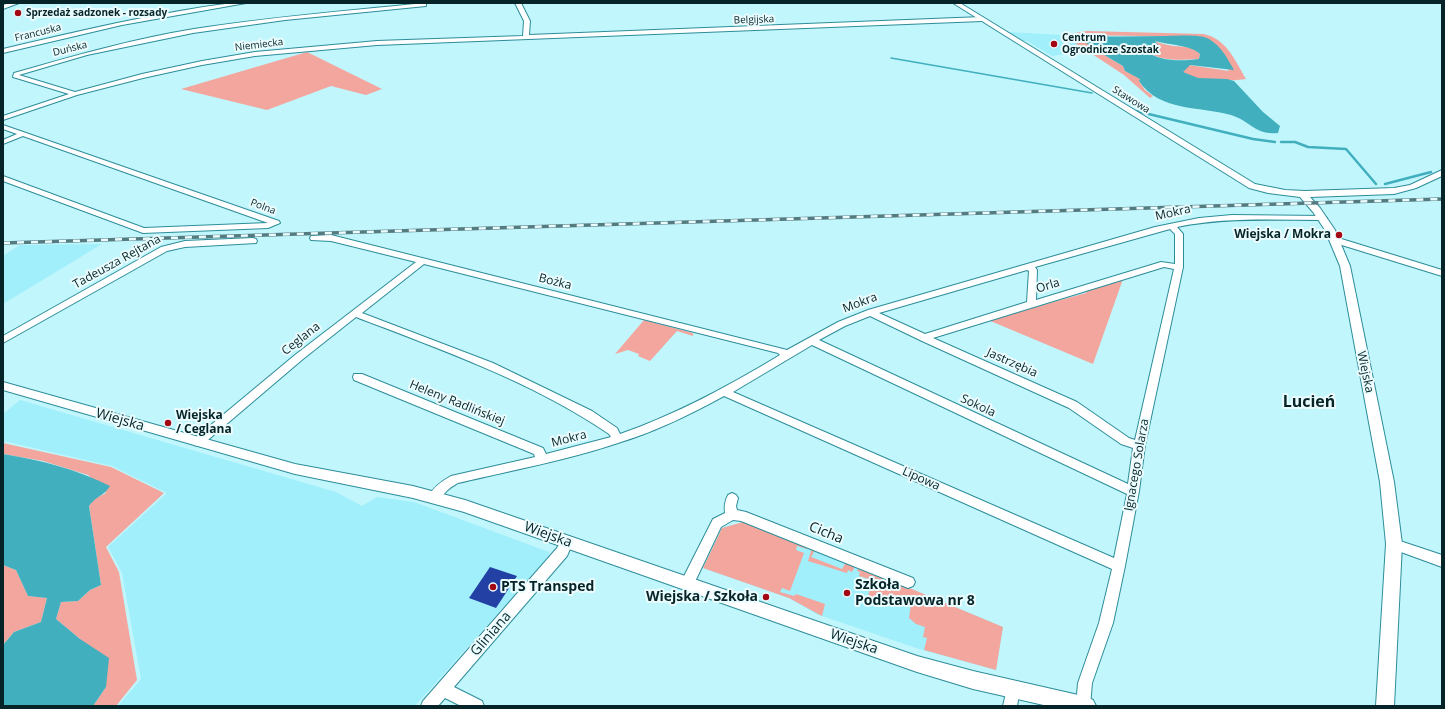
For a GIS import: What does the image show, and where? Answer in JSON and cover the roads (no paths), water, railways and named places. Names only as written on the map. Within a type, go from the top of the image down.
[{"type":"street","points":[[3,7],[16,3]]},
{"type":"street","name":"Francuska","points":[[3,51],[92,29],[182,12],[243,3]]},
{"type":"street","points":[[518,3],[527,21],[526,38]]},
{"type":"street","name":"Stawowa","points":[[956,3],[1245,183],[1263,189],[1302,193]]},
{"type":"street","name":"Duńska","points":[[75,94],[15,76],[16,74],[86,54],[192,31],[284,18],[424,5]]},
{"type":"street","name":"Belgijska","points":[[526,38],[982,19]]},
{"type":"street","name":"Niemiecka","points":[[3,118],[75,94],[172,69],[254,54],[354,45],[526,38]]},
{"type":"street","name":"Polna","points":[[3,128],[276,223],[268,226],[143,231],[3,178]]},
{"type":"street","points":[[3,142],[23,134]]},
{"type":"street","points":[[1302,193],[1401,190],[1417,186],[1442,173]]},
{"type":"street","name":"Wiejska","points":[[1302,193],[1323,218],[1345,266],[1387,482],[1394,544],[1385,706]]},
{"type":"street","name":"Mokra","points":[[434,497],[445,485],[455,480],[576,451],[617,439],[670,419],[724,391],[851,319],[871,312],[1172,226],[1199,220],[1232,217],[1323,218]]},
{"type":"street","name":"Ignacego Solarza","points":[[1085,705],[1085,683],[1106,623],[1119,566],[1133,491],[1139,446],[1179,267],[1179,234],[1172,226]]},
{"type":"street","name":"Bożka","points":[[314,238],[331,238],[423,260],[781,351],[788,355]]},
{"type":"street","points":[[1334,240],[1442,273]]},
{"type":"street","name":"Tadeusza Rejtana","points":[[3,340],[164,248],[185,244],[253,241]]},
{"type":"street","name":"Ceglana","points":[[198,442],[299,357],[356,314],[423,260]]},
{"type":"street","name":"Orla","points":[[925,339],[930,335],[1164,264],[1179,267]]},
{"type":"street","points":[[1028,267],[1032,270],[1031,301],[1033,303]]},
{"type":"street","name":"Jastrzębia","points":[[871,312],[878,317],[925,339],[1074,405],[1125,441],[1139,446]]},
{"type":"street","points":[[356,314],[489,365],[588,414],[613,431],[617,439]]},
{"type":"street","name":"Sokola","points":[[812,341],[1119,486],[1133,491]]},
{"type":"street","name":"Heleny Radlińskiej","points":[[358,378],[539,451],[541,459]]},
{"type":"street","name":"Wiejska","points":[[3,386],[302,470],[434,497],[465,506],[1011,698],[1085,705]]},
{"type":"street","name":"Lipowa","points":[[724,391],[731,396],[1119,566]]},
{"type":"street","points":[[687,584],[717,523],[732,515],[730,506],[732,498]]},
{"type":"street","name":"Cicha","points":[[732,515],[742,516],[908,582]]},
{"type":"street","name":"Gliniana","points":[[428,706],[562,552],[567,542]]},
{"type":"street","points":[[1394,544],[1442,561]]},
{"type":"street","points":[[443,689],[477,706]]},
{"type":"waterway","points":[[891,58],[1092,93]]},
{"type":"waterway","points":[[1134,111],[1140,112]]},
{"type":"waterway","points":[[1136,111],[1253,139],[1275,142]]},
{"type":"waterway","points":[[1281,142],[1295,142],[1308,147],[1346,149],[1376,184]]},
{"type":"waterway","points":[[1385,184],[1431,172]]},
{"type":"railway","points":[[3,243],[1442,199]]},
{"type":"place","name":"Sprzedaż sadzonek - rozsady","points":[[18,13]]},
{"type":"place","name":"Centrum Ogrodnicze Szostak","points":[[1054,44]]},
{"type":"place","name":"Wiejska / Mokra","points":[[1339,235]]},
{"type":"place","name":"Wiejska / Ceglana","points":[[168,423]]},
{"type":"place","name":"PTS Transped","points":[[493,587]]},
{"type":"place","name":"Szkoła Podstawowa nr 8","points":[[847,593]]},
{"type":"place","name":"Wiejska / Szkoła","points":[[766,597]]},
{"type":"district","name":"Lucień","points":[[1309,402]]}]
